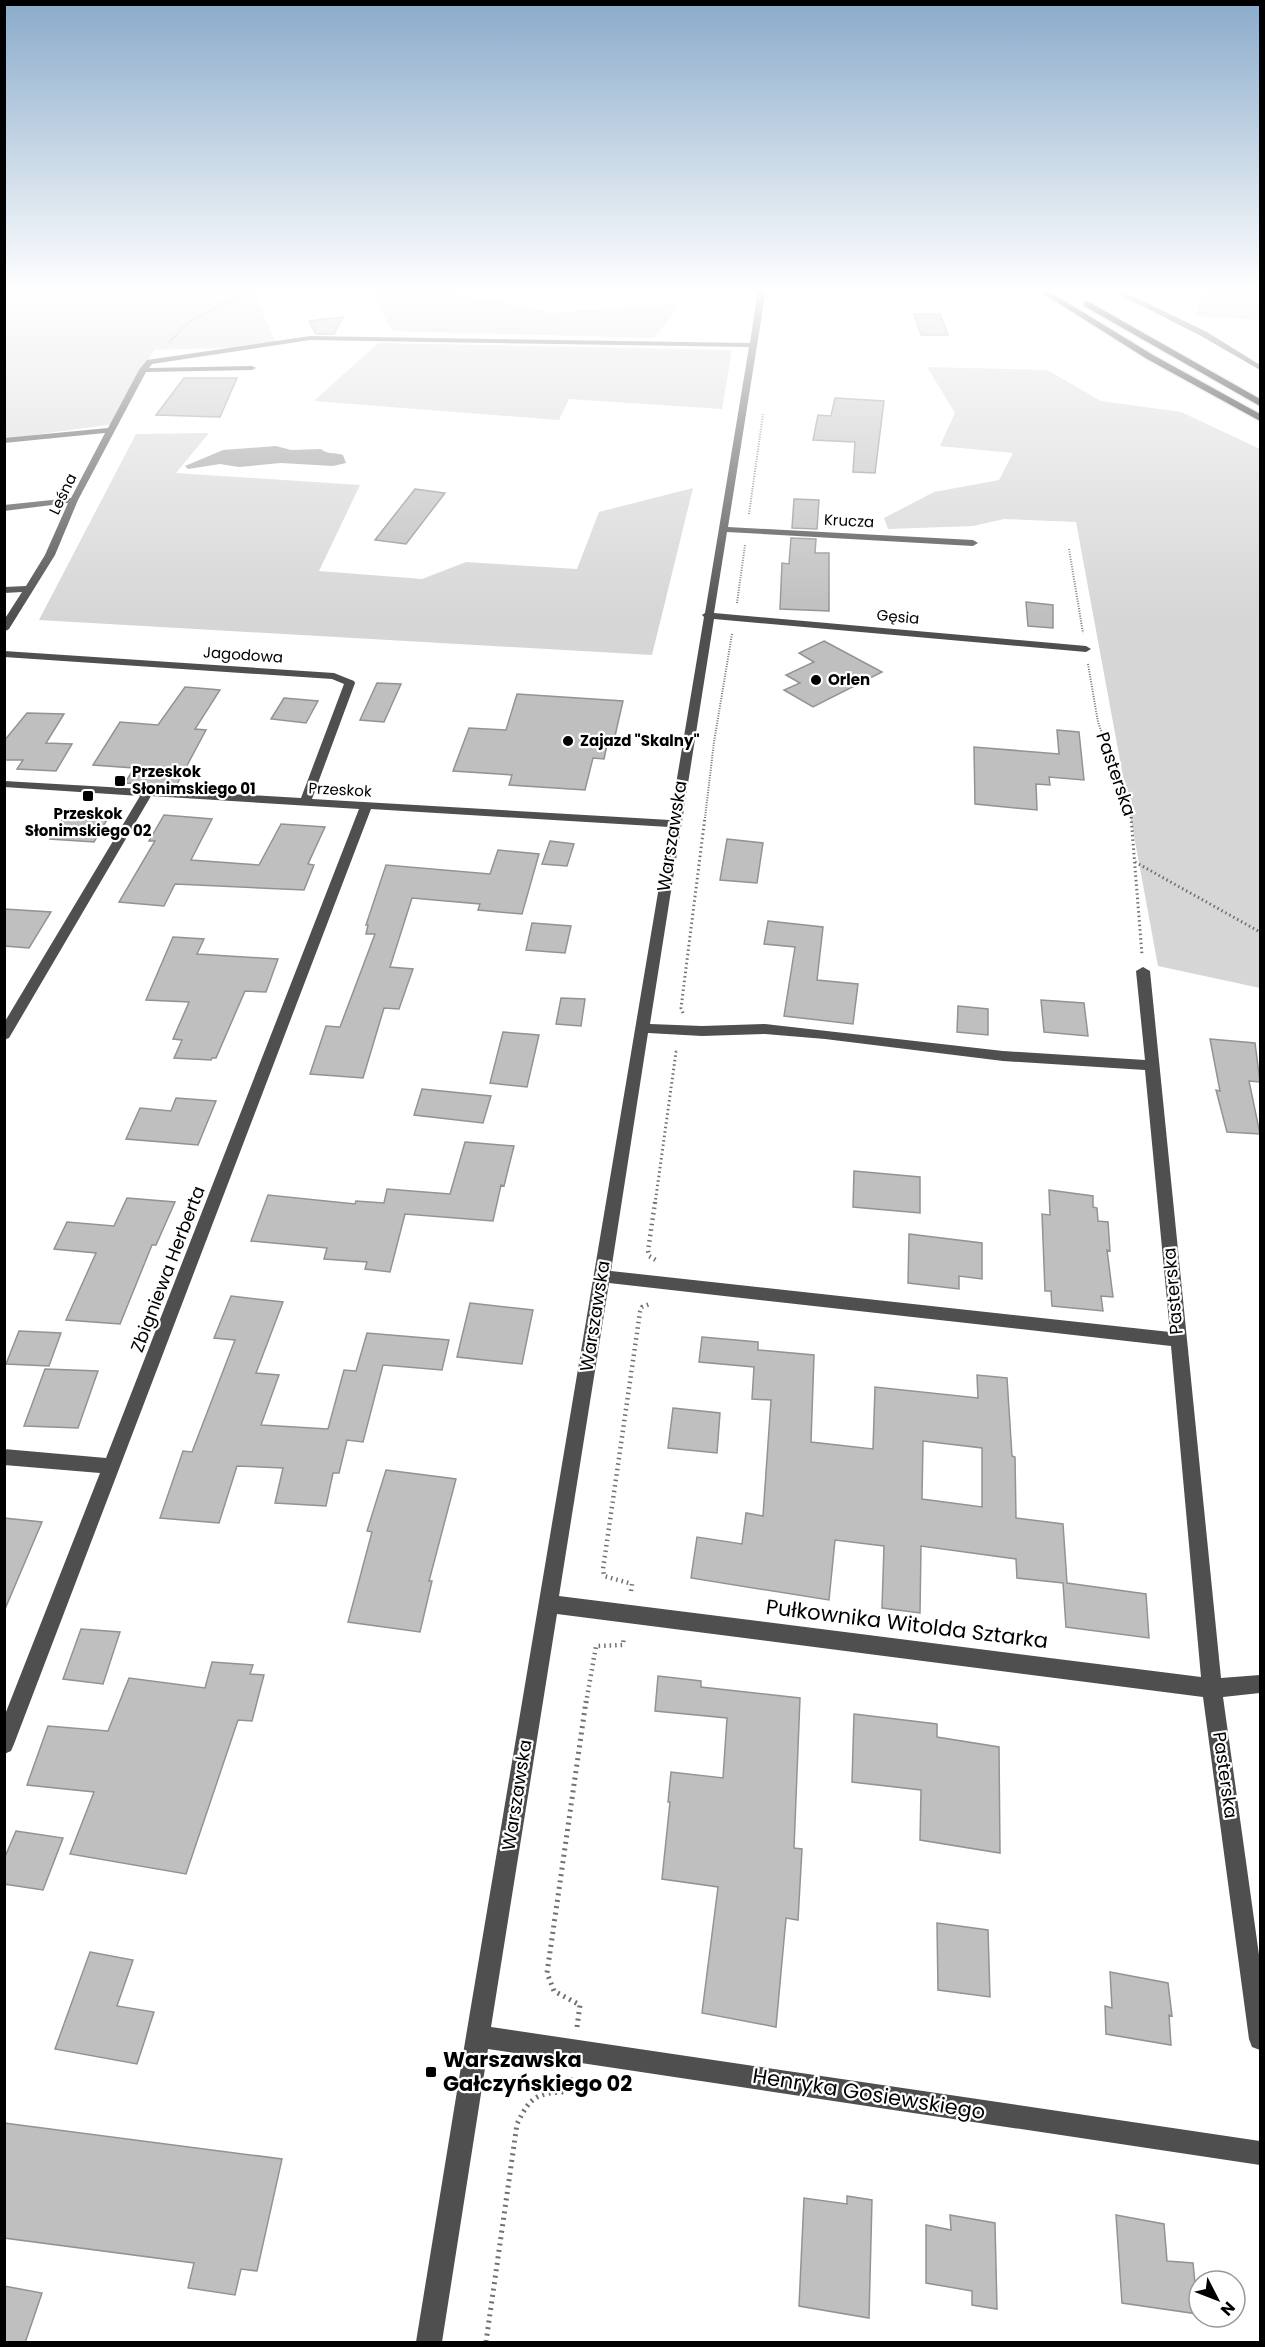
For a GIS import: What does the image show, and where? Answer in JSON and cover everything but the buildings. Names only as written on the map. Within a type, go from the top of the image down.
[{"type":"highway","points":[[1225,399],[1260,418]]},
{"type":"street","name":"Leśna","points":[[4,629],[50,555],[74,500],[128,399]]},
{"type":"street","name":"Warszawska","points":[[429,2343],[743,399]]},
{"type":"street","points":[[4,441],[112,430]]},
{"type":"street","points":[[4,508],[74,500]]},
{"type":"street","name":"Krucza","points":[[722,529],[974,543]]},
{"type":"street","points":[[4,590],[29,589]]},
{"type":"street","name":"Gęsia","points":[[707,615],[1086,649]]},
{"type":"street","name":"Jagodowa","points":[[4,654],[334,676],[350,683],[305,803]]},
{"type":"street","name":"Przeskok","points":[[4,784],[674,824]]},
{"type":"street","points":[[4,1035],[148,791]]},
{"type":"street","name":"Zbigniewa Herberta","points":[[4,1744],[366,806]]},
{"type":"street","name":"Pasterska","points":[[1143,971],[1212,1688],[1260,2039]]},
{"type":"street","points":[[641,1028],[702,1031],[765,1029],[1003,1056],[1152,1065]]},
{"type":"street","points":[[601,1276],[1178,1340]]},
{"type":"street","points":[[4,1457],[113,1466]]},
{"type":"street","name":"Pułkownika Witolda Sztarka","points":[[548,1604],[1212,1688],[1260,1684]]},
{"type":"street","name":"Henryka Gosiewskiego","points":[[477,2036],[1260,2153]]},
{"type":"path","points":[[736,609],[764,406]]},
{"type":"path","name":"Pasterska","points":[[1069,549],[1098,722],[1133,822],[1143,971]]},
{"type":"path","points":[[690,1015],[682,1012],[681,1008],[714,742],[734,626]]},
{"type":"path","points":[[1135,862],[1260,932]]},
{"type":"path","points":[[664,1261],[654,1260],[648,1251],[676,1052],[683,1048]]},
{"type":"path","points":[[632,1584],[604,1576],[603,1569],[639,1312],[647,1304],[658,1305]]},
{"type":"path","points":[[580,2005],[554,1994],[549,1985],[547,1973],[593,1653],[596,1646],[601,1644],[623,1645]]},
{"type":"path","points":[[486,2343],[517,2124],[526,2104],[543,2091],[568,2092]]},
{"type":"shaded area","points":[[5,399],[128,399],[114,424],[5,439]]},
{"type":"shaded area","points":[[317,399],[724,399],[722,409],[569,399],[559,420],[314,401]]},
{"type":"shaded area","points":[[946,399],[1097,399],[1181,412],[1260,449],[1260,988],[1158,966],[1076,522],[1004,519],[973,526],[888,529],[884,518],[934,492],[999,480],[1013,453],[940,446],[955,413]]},
{"type":"shaded area","points":[[209,433],[176,473],[360,485],[319,571],[422,579],[466,562],[577,569],[599,512],[693,488],[652,655],[39,620],[136,434]]},
{"type":"shaded area","points":[[276,446],[291,450],[321,449],[343,455],[346,463],[333,466],[281,463],[239,467],[220,464],[188,469],[185,466],[223,450]]},
{"type":"place","name":"Orlen","points":[[816,680]]},
{"type":"place","name":"Zajazd \"Skalny\"","points":[[568,741]]},
{"type":"place","name":"Przeskok Słonimskiego 01","points":[[120,781]]},
{"type":"place","name":"Przeskok Słonimskiego 02","points":[[88,796]]},
{"type":"place","name":"Warszawska Gałczyńskiego 02","points":[[431,2072]]}]
